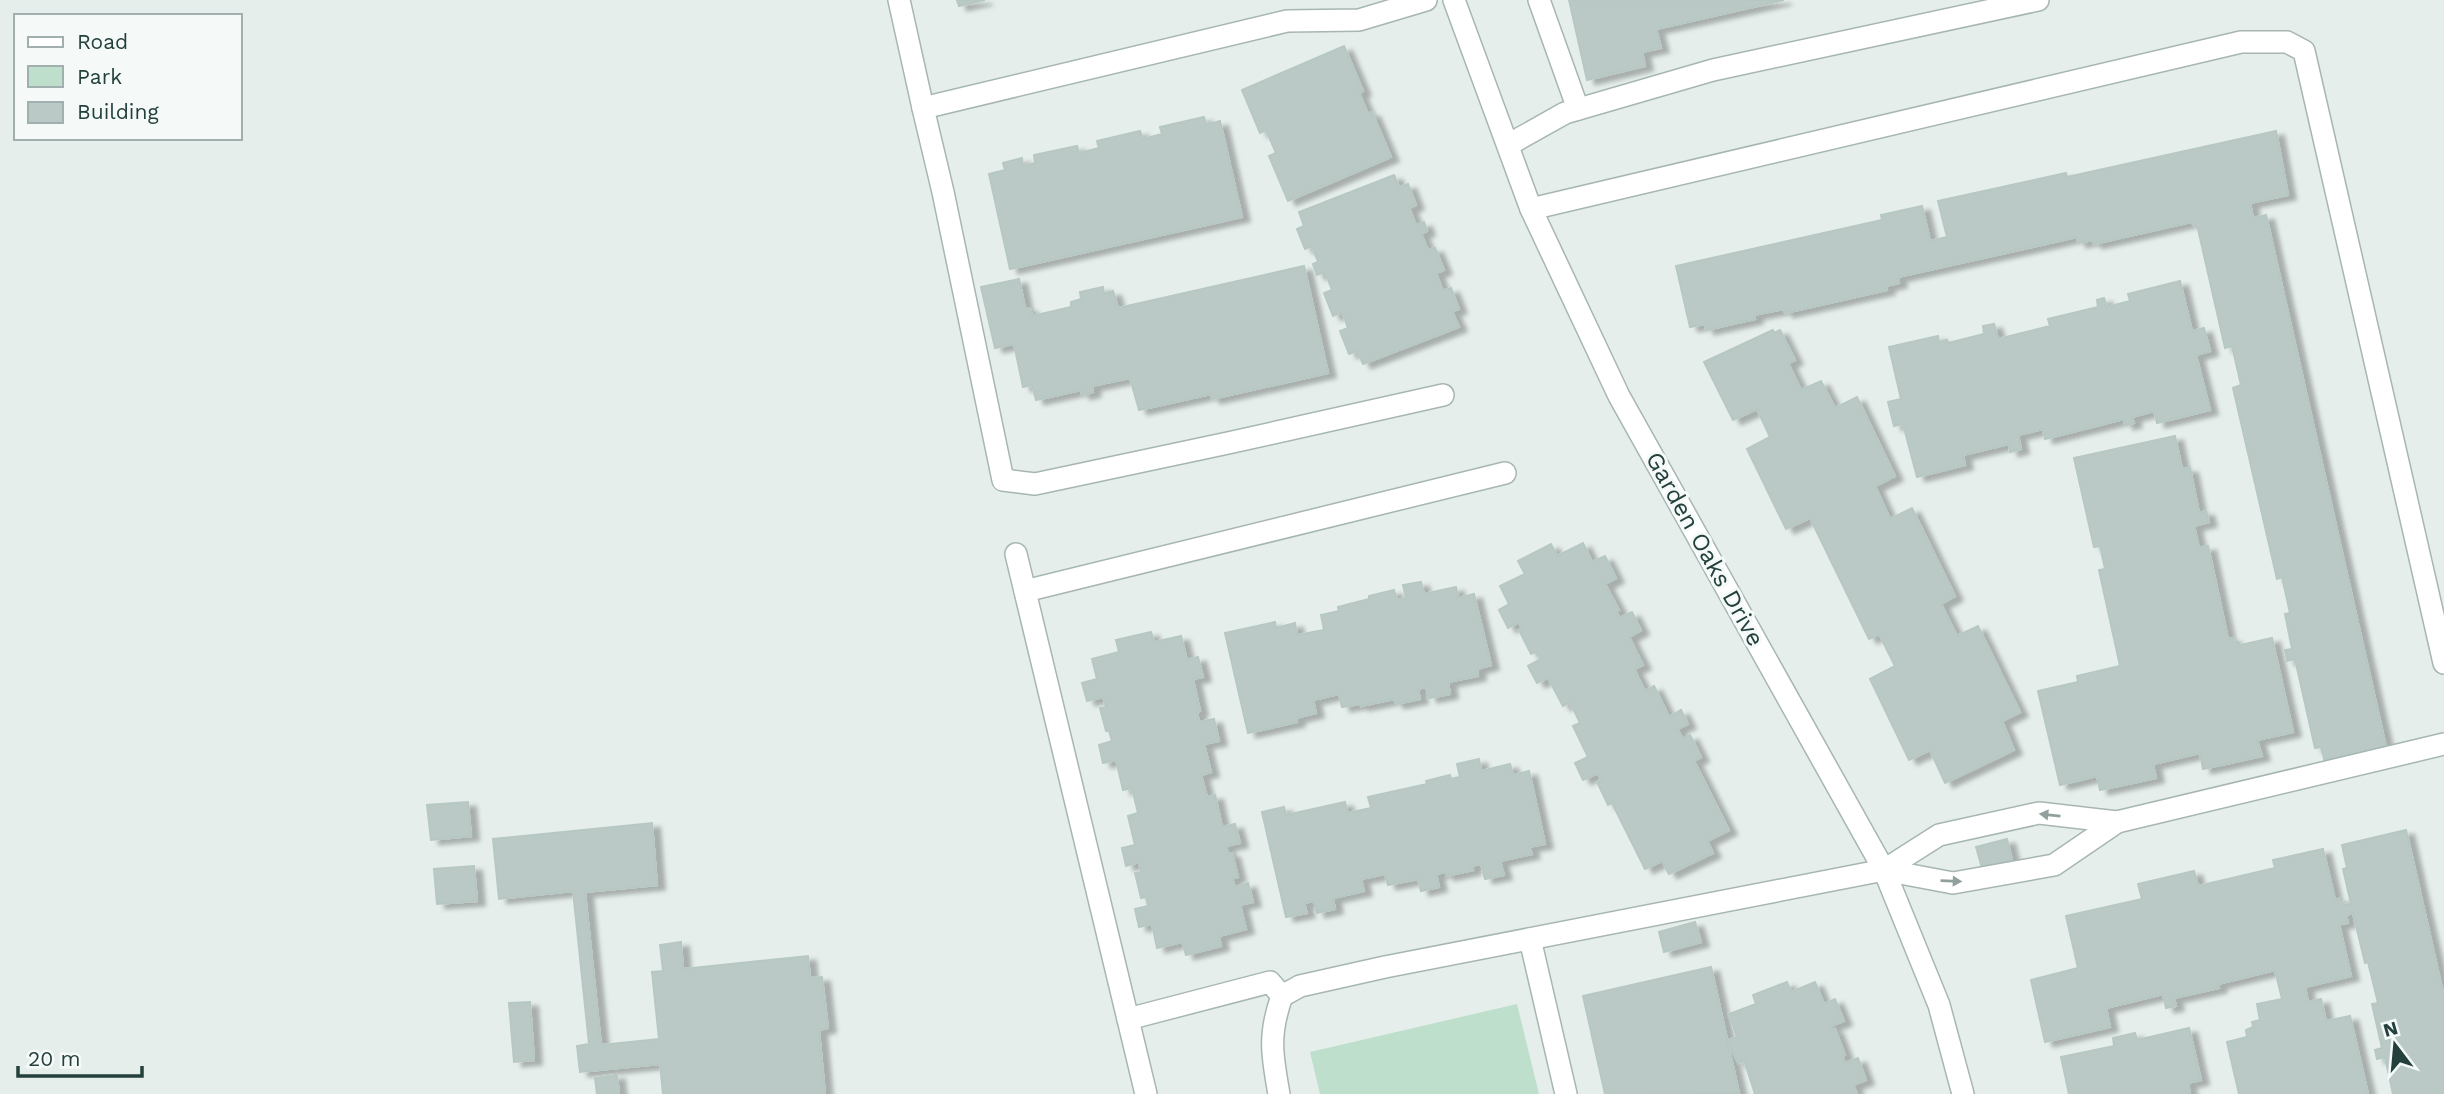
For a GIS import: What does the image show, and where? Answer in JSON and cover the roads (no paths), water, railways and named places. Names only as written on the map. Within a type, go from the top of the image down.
[{"type":"street","points":[[899,0],[943,192],[1003,480],[1035,484],[1443,395]]},
{"type":"street","points":[[923,108],[1287,22],[1359,20],[1426,0]]},
{"type":"street","name":"Garden Oaks Drive","points":[[1454,0],[1531,209],[1619,396],[1884,870],[1940,1005],[1964,1094]]},
{"type":"street","points":[[1539,0],[1578,109]]},
{"type":"street","points":[[1508,145],[1565,113],[1713,70],[2038,0]]},
{"type":"street","points":[[1531,209],[2241,43],[2287,42],[2304,51],[2444,663]]},
{"type":"street","points":[[1025,591],[1505,474]]},
{"type":"street","points":[[1016,554],[1146,1094]]},
{"type":"street","points":[[1884,870],[1938,835],[2039,813],[2117,822],[2444,744]]},
{"type":"street","points":[[1279,1094],[1271,1049],[1274,1019],[1282,996],[1300,986],[1884,870],[1953,883],[2054,865],[2117,822]]},
{"type":"street","points":[[1530,939],[1566,1094]]},
{"type":"street","points":[[1128,1019],[1270,982],[1282,996]]}]
